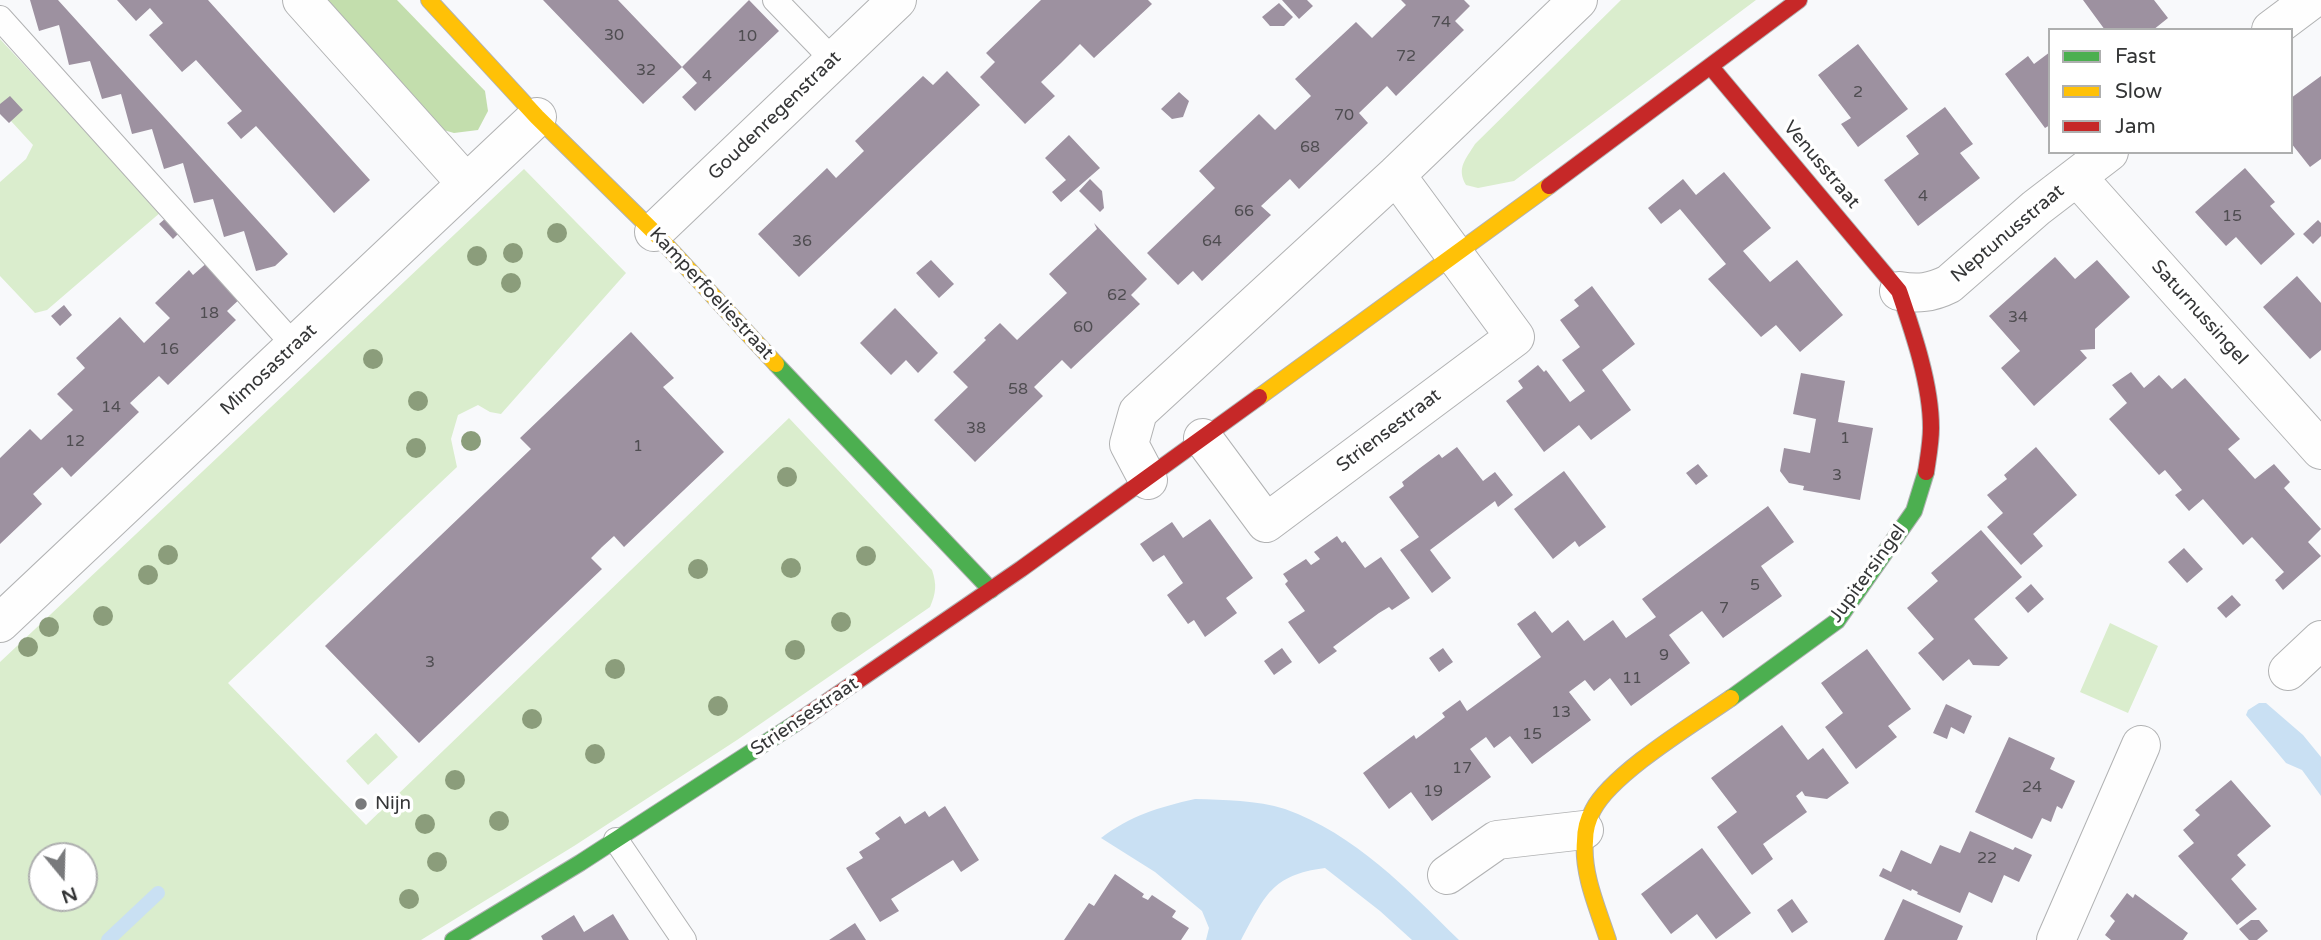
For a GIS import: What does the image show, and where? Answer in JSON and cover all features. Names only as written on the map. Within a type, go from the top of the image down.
[{"type":"street","points":[[302,0],[466,183]]},
{"type":"street","name":"Kamperfoeliestraat","points":[[429,0],[537,117],[654,232],[804,395],[991,590]]},
{"type":"street","name":"Goudenregenstraat","points":[[654,232],[897,0]]},
{"type":"street","points":[[1148,480],[1129,444],[1138,412],[1396,175],[1578,0]]},
{"type":"street","name":"Striensestraat","points":[[453,940],[536,892],[769,741],[991,590],[1148,480],[1455,257],[1799,0]]},
{"type":"street","points":[[2275,28],[2311,0]]},
{"type":"street","name":"Venusstraat","points":[[1711,67],[1899,291]]},
{"type":"street","name":"Mimosastraat","points":[[0,623],[537,117]]},
{"type":"street","name":"Neptunusstraat","points":[[1899,291],[1917,294],[1934,291],[1949,284],[2036,208],[2106,154]]},
{"type":"street","name":"Striensestraat","points":[[1203,438],[1266,523],[1516,337],[1396,175]]},
{"type":"street","name":"Saturnussingel","points":[[2077,177],[2321,450]]},
{"type":"street","name":"Jupitersingel","points":[[1584,831],[1594,808],[1621,777],[1837,621],[1914,511],[1926,471],[1931,428],[1925,385],[1912,329],[1899,291]]},
{"type":"street","points":[[2288,671],[2321,640]]},
{"type":"street","points":[[2056,940],[2141,745]]},
{"type":"street","points":[[1447,875],[1497,841],[1584,831],[1585,864],[1608,940]]},
{"type":"lane","points":[[775,0],[834,60]]},
{"type":"lane","points":[[0,18],[294,345]]},
{"type":"lane","points":[[616,840],[684,940]]},
{"type":"green space","points":[[321,0],[397,0],[485,91],[488,111],[478,130],[454,133],[440,129]]},
{"type":"green space","points":[[1621,0],[1756,0],[1514,181],[1478,188],[1466,185],[1462,169],[1475,144]]},
{"type":"green space","points":[[0,39],[161,212],[47,310],[35,313],[0,276],[0,182],[26,159],[33,145],[0,109]]},
{"type":"green space","points":[[524,169],[626,273],[501,414],[490,412],[478,405],[458,415],[451,439],[457,467],[228,683],[366,825],[789,418],[932,570],[935,593],[930,607],[737,740],[574,846],[421,940],[0,940],[0,662]]},
{"type":"green space","points":[[2110,623],[2158,646],[2128,713],[2080,692]]},
{"type":"green space","points":[[376,733],[398,757],[368,785],[346,761]]},
{"type":"water","points":[[2259,703],[2266,703],[2303,735],[2321,757],[2321,796],[2302,770],[2286,763],[2246,715],[2248,710]]},
{"type":"water","points":[[1195,799],[1263,804],[1285,809],[1310,820],[1357,848],[1379,865],[1459,940],[1412,940],[1325,868],[1307,871],[1281,882],[1264,900],[1241,940],[1206,940],[1209,928],[1202,911],[1155,872],[1101,838],[1145,813]]},
{"type":"building","points":[[30,0],[58,0],[288,254],[275,266],[256,271],[244,231],[224,237],[213,199],[194,203],[183,163],[164,169],[152,129],[132,134],[121,94],[102,99],[90,61],[69,65],[59,25],[39,31]]},
{"type":"building","points":[[117,0],[208,0],[370,180],[334,213],[256,126],[241,139],[227,123],[242,111],[196,60],[182,72],[149,35],[163,23],[150,8],[136,21]]},
{"type":"building","points":[[543,0],[618,0],[682,67],[643,104]]},
{"type":"building","points":[[749,0],[779,31],[695,111],[682,97],[697,83],[682,67]]},
{"type":"building","points":[[1041,0],[1148,0],[1152,4],[1094,58],[1080,44],[1041,82],[1055,96],[1025,124],[980,77],[995,62],[986,53]]},
{"type":"building","points":[[1282,0],[1307,0],[1313,6],[1299,19]]},
{"type":"building","points":[[1401,0],[1464,0],[1470,6],[1455,21],[1464,30],[1396,96],[1387,86],[1359,113],[1368,123],[1299,189],[1290,179],[1261,206],[1271,215],[1202,281],[1193,271],[1178,285],[1147,253],[1215,188],[1199,171],[1259,114],[1275,130],[1311,96],[1295,79],[1356,22],[1372,38],[1406,5]]},
{"type":"building","points":[[2083,0],[2154,0],[2168,18],[2156,28],[2104,28]]},
{"type":"building","points":[[1279,3],[1293,17],[1284,26],[1270,26],[1262,17]]},
{"type":"building","points":[[1858,44],[1908,109],[1858,147],[1841,124],[1851,118],[1818,75]]},
{"type":"building","points":[[2048,54],[2048,126],[2045,128],[2005,74],[2028,56],[2034,64]]},
{"type":"building","points":[[947,71],[980,105],[799,277],[758,234],[827,168],[836,178],[864,151],[855,141],[923,76],[933,85]]},
{"type":"building","points":[[2321,76],[2321,159],[2310,167],[2293,146],[2293,97]]},
{"type":"building","points":[[1179,92],[1189,101],[1183,117],[1172,119],[1161,109]]},
{"type":"building","points":[[10,96],[23,110],[9,123],[0,114],[0,104]]},
{"type":"building","points":[[1945,107],[1973,144],[1960,153],[1980,178],[1918,226],[1884,180],[1919,154],[1906,136]]},
{"type":"building","points":[[1069,135],[1100,168],[1061,202],[1052,192],[1066,180],[1045,158]]},
{"type":"building","points":[[2245,168],[2275,202],[2270,206],[2295,234],[2261,265],[2236,237],[2226,246],[2195,212]]},
{"type":"building","points":[[1724,172],[1771,228],[1743,251],[1770,282],[1797,260],[1843,315],[1800,352],[1776,325],[1761,337],[1708,279],[1726,264],[1680,209],[1661,224],[1648,208],[1683,179],[1696,195]]},
{"type":"building","points":[[1090,179],[1102,191],[1104,208],[1100,212],[1079,191]]},
{"type":"building","points":[[167,217],[181,231],[173,239],[159,224]]},
{"type":"building","points":[[2318,220],[2321,223],[2321,236],[2313,244],[2303,234]]},
{"type":"building","points":[[1094,223],[1147,279],[1131,295],[1140,304],[1071,369],[1062,360],[1034,387],[1043,396],[975,462],[934,420],[968,387],[953,372],[1000,323],[1017,340],[1067,293],[1049,274],[1097,229]]},
{"type":"building","points":[[2055,257],[2075,279],[2097,260],[2130,297],[2095,329],[2095,349],[2080,350],[2087,358],[2034,406],[2001,368],[2020,351],[1989,316]]},
{"type":"building","points":[[931,260],[954,284],[939,298],[916,273]]},
{"type":"building","points":[[209,261],[243,296],[227,311],[236,320],[168,385],[159,376],[130,403],[139,412],[71,477],[62,467],[33,494],[42,504],[0,544],[0,458],[30,429],[41,440],[73,410],[57,394],[85,368],[76,358],[120,317],[144,343],[170,318],[155,303],[189,270],[193,275]]},
{"type":"building","points":[[2297,276],[2321,303],[2321,350],[2310,359],[2263,307]]},
{"type":"building","points":[[1592,286],[1635,344],[1602,370],[1631,410],[1591,440],[1579,425],[1544,452],[1506,401],[1523,388],[1518,381],[1538,365],[1544,372],[1546,370],[1570,402],[1585,391],[1562,360],[1580,347],[1560,320],[1579,306],[1574,300]]},
{"type":"building","points":[[64,305],[72,315],[60,326],[51,316]]},
{"type":"building","points":[[895,308],[938,353],[918,373],[906,360],[891,375],[860,343]]},
{"type":"building","points":[[631,332],[674,378],[663,387],[724,452],[624,547],[614,536],[602,547],[591,558],[602,569],[419,743],[325,646],[531,449],[520,438]]},
{"type":"building","points":[[2131,372],[2144,388],[2159,375],[2172,389],[2185,378],[2240,439],[2228,449],[2255,479],[2274,464],[2290,482],[2284,488],[2321,529],[2308,542],[2321,556],[2283,590],[2275,580],[2284,572],[2252,537],[2243,545],[2203,499],[2189,511],[2175,495],[2182,490],[2165,470],[2159,475],[2109,419],[2127,403],[2112,385]]},
{"type":"building","points":[[1801,373],[1845,381],[1838,422],[1873,428],[1860,500],[1803,490],[1804,486],[1789,483],[1780,471],[1784,448],[1810,453],[1816,419],[1793,414]]},
{"type":"building","points":[[1457,447],[1483,481],[1495,472],[1513,495],[1498,507],[1495,501],[1430,550],[1451,578],[1432,593],[1400,550],[1419,537],[1389,497],[1404,486],[1402,482],[1439,454],[1442,458]]},
{"type":"building","points":[[2036,447],[2077,495],[2033,534],[2043,546],[2021,565],[1987,527],[2003,513],[1987,495],[2007,479],[2004,475]]},
{"type":"building","points":[[1698,464],[1708,476],[1696,485],[1686,473]]},
{"type":"building","points":[[1564,471],[1606,527],[1579,547],[1575,541],[1553,559],[1514,509]]},
{"type":"building","points":[[1768,506],[1794,542],[1761,566],[1782,596],[1723,638],[1702,611],[1669,635],[1690,663],[1631,706],[1610,678],[1594,691],[1585,680],[1569,692],[1591,720],[1532,764],[1510,736],[1494,748],[1486,737],[1470,749],[1491,777],[1432,821],[1411,792],[1389,809],[1363,773],[1414,735],[1416,739],[1445,717],[1442,713],[1460,700],[1467,711],[1541,657],[1517,624],[1535,611],[1552,633],[1568,620],[1584,641],[1613,620],[1626,638],[1656,617],[1642,599]]},
{"type":"building","points":[[1210,519],[1253,578],[1226,598],[1237,613],[1205,637],[1194,620],[1188,624],[1167,595],[1183,583],[1164,555],[1153,562],[1140,544],[1172,522],[1183,538]]},
{"type":"building","points":[[1981,530],[2022,577],[1974,619],[2008,658],[1999,666],[1973,665],[1969,659],[1943,681],[1918,653],[1934,639],[1907,608],[1938,581],[1931,573]]},
{"type":"building","points":[[1337,536],[1342,543],[1345,541],[1365,568],[1381,557],[1410,598],[1392,610],[1389,607],[1379,613],[1333,647],[1337,651],[1319,664],[1288,622],[1305,611],[1285,584],[1288,581],[1283,574],[1306,559],[1311,565],[1320,559],[1314,552]]},
{"type":"building","points":[[2184,548],[2203,569],[2187,583],[2168,562]]},
{"type":"building","points":[[2031,584],[2044,599],[2028,613],[2015,598]]},
{"type":"building","points":[[2232,595],[2241,605],[2226,618],[2217,608]]},
{"type":"building","points":[[1282,648],[1292,662],[1274,675],[1264,661]]},
{"type":"building","points":[[1443,648],[1453,662],[1439,672],[1429,658]]},
{"type":"building","points":[[1867,649],[1911,709],[1888,726],[1897,737],[1856,769],[1825,727],[1843,713],[1821,683]]},
{"type":"building","points":[[1946,704],[1972,716],[1964,734],[1951,727],[1947,739],[1933,733]]},
{"type":"building","points":[[1782,725],[1808,760],[1823,748],[1849,783],[1827,799],[1805,796],[1802,791],[1796,796],[1807,812],[1763,844],[1773,859],[1752,875],[1717,827],[1737,812],[1711,778]]},
{"type":"building","points":[[2009,737],[2055,758],[2050,769],[2075,781],[2062,809],[2057,806],[2051,822],[2042,818],[2032,839],[1975,812]]},
{"type":"building","points":[[2231,780],[2271,826],[2237,855],[2246,865],[2231,879],[2257,909],[2237,925],[2178,856],[2194,843],[2183,830],[2200,815],[2195,810]]},
{"type":"building","points":[[945,806],[979,860],[961,872],[953,860],[891,899],[899,911],[880,922],[846,868],[863,858],[859,852],[880,839],[875,833],[900,816],[905,824],[925,811],[929,817]]},
{"type":"building","points":[[1970,831],[2013,850],[2015,847],[2032,855],[2019,882],[2004,875],[1992,903],[1969,892],[1960,913],[1879,876],[1883,868],[1891,872],[1901,850],[1931,864],[1940,845],[1960,853]]},
{"type":"building","points":[[1702,848],[1751,913],[1716,939],[1697,914],[1671,934],[1641,894]]},
{"type":"building","points":[[1115,874],[1144,894],[1142,897],[1148,900],[1152,895],[1176,911],[1172,917],[1189,928],[1181,940],[1064,940],[1089,903],[1094,906]]},
{"type":"building","points":[[2127,893],[2133,898],[2135,894],[2188,933],[2183,940],[2111,940],[2105,935],[2115,921],[2110,916]]},
{"type":"building","points":[[1792,899],[1808,922],[1792,933],[1777,910]]},
{"type":"building","points":[[1903,899],[1963,926],[1957,940],[1884,940]]},
{"type":"building","points":[[613,914],[629,940],[543,940],[541,936],[574,915],[584,932]]},
{"type":"building","points":[[2251,920],[2259,920],[2268,931],[2257,940],[2249,940],[2239,929]]},
{"type":"building","points":[[855,923],[866,940],[829,940]]},
{"type":"waterway","points":[[108,940],[158,893]]},
{"type":"traffic: fast","points":[[776,364],[991,590]]},
{"type":"traffic: fast","points":[[1731,698],[1837,621],[1914,511],[1926,472]]},
{"type":"traffic: fast","points":[[453,940],[580,863],[796,723]]},
{"type":"traffic: slow","points":[[429,0],[537,117],[654,232],[776,364]]},
{"type":"traffic: slow","points":[[1259,397],[1549,186]]},
{"type":"traffic: slow","points":[[1608,940],[1586,866],[1586,833],[1591,813],[1603,796],[1636,765],[1731,698]]},
{"type":"traffic: jam","points":[[1549,186],[1799,0]]},
{"type":"traffic: jam","points":[[1711,67],[1899,291],[1928,394],[1931,434],[1926,472]]},
{"type":"traffic: jam","points":[[796,723],[1021,569],[1259,397]]},
{"type":"place","name":"Nijn","points":[[361,804]]}]
